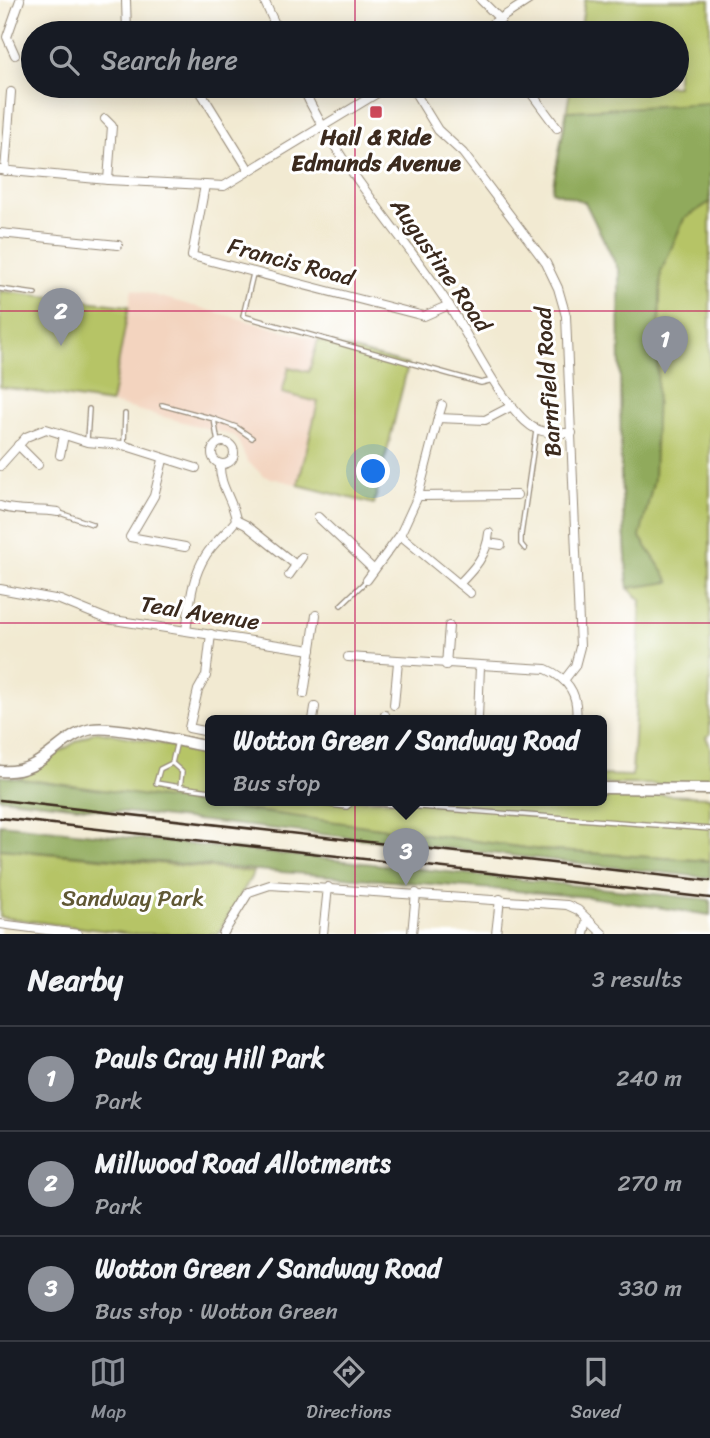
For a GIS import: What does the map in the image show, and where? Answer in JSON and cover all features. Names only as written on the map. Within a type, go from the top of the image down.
[{"type":"street","points":[[15,55],[8,37],[20,0]]},
{"type":"street","points":[[126,0],[127,21]]},
{"type":"street","points":[[264,0],[274,21]]},
{"type":"street","points":[[481,0],[500,20],[529,0]]},
{"type":"street","points":[[11,92],[3,170],[108,180],[224,186],[368,98]]},
{"type":"street","points":[[204,98],[249,170]]},
{"type":"street","name":"Augustine Road","points":[[307,98],[320,126],[449,305],[512,406],[536,429]]},
{"type":"street","name":"Barnfield Road","points":[[418,98],[438,130],[463,153],[545,263],[558,288],[566,316],[580,647],[575,666],[565,679]]},
{"type":"street","points":[[535,98],[556,128]]},
{"type":"street","points":[[106,119],[111,126],[108,180]]},
{"type":"street","name":"Francis Road","points":[[205,185],[192,256],[424,316],[449,305]]},
{"type":"street","points":[[0,233],[118,245]]},
{"type":"street","points":[[367,580],[400,535],[418,496],[442,405]]},
{"type":"street","points":[[438,418],[485,420],[512,406]]},
{"type":"street","points":[[0,466],[26,438],[46,429],[87,442],[123,445],[163,460],[196,468]]},
{"type":"street","points":[[536,429],[572,433]]},
{"type":"street","points":[[60,455],[64,435]]},
{"type":"street","points":[[186,631],[194,576],[208,551],[227,534],[236,520],[233,503],[224,492],[220,479],[220,464],[212,455],[218,443],[224,442],[234,452],[227,463],[220,464]]},
{"type":"street","points":[[18,445],[38,465]]},
{"type":"street","points":[[163,460],[153,496],[130,537],[185,547]]},
{"type":"street","points":[[418,496],[513,495],[509,484]]},
{"type":"street","points":[[0,506],[13,511],[42,509],[58,512]]},
{"type":"street","points":[[318,517],[374,570]]},
{"type":"street","points":[[236,520],[296,565]]},
{"type":"street","points":[[459,584],[477,566],[488,543],[489,533]]},
{"type":"street","points":[[400,535],[470,593]]},
{"type":"street","points":[[488,543],[501,545]]},
{"type":"street","points":[[289,575],[302,557]]},
{"type":"street","name":"Teal Avenue","points":[[0,589],[51,598],[107,619],[311,650]]},
{"type":"street","points":[[304,694],[316,615]]},
{"type":"street","points":[[446,665],[449,626]]},
{"type":"street","points":[[205,731],[189,728],[198,690],[206,676],[211,634]]},
{"type":"street","points":[[348,657],[446,665],[537,667],[565,679],[574,694],[576,715]]},
{"type":"street","points":[[394,705],[398,662]]},
{"type":"street","points":[[478,715],[480,666]]},
{"type":"street","points":[[314,715],[315,707]]},
{"type":"street","points":[[0,771],[31,767],[90,729],[111,728],[205,746]]},
{"type":"street","points":[[607,789],[710,789]]},
{"type":"street","points":[[223,934],[249,892],[270,885],[567,905],[603,934]]},
{"type":"street","points":[[323,934],[328,887]]},
{"type":"street","points":[[412,934],[416,893]]},
{"type":"street","points":[[496,934],[500,900]]},
{"type":"street","points":[[584,934],[587,919]]},
{"type":"street","points":[[0,924],[71,934]]},
{"type":"lane","points":[[253,272],[243,316],[481,383],[495,380]]},
{"type":"lane","points":[[0,289],[35,294]]},
{"type":"lane","points":[[162,405],[236,427],[252,438]]},
{"type":"lane","points":[[87,442],[89,409]]},
{"type":"lane","points":[[123,445],[125,414]]},
{"type":"lane","points":[[214,419],[218,443]]},
{"type":"lane","points":[[525,549],[521,535],[536,429]]},
{"type":"lane","points":[[58,512],[92,524]]},
{"type":"lane","points":[[341,605],[367,580]]},
{"type":"lane","points":[[173,763],[177,741]]},
{"type":"lane","points":[[173,763],[160,769],[156,783],[205,790]]},
{"type":"lane","points":[[173,763],[182,772],[180,787]]},
{"type":"lane","points":[[407,806],[710,829]]},
{"type":"shaded area","points":[[132,289],[408,365],[374,504],[264,476],[247,461],[236,436],[111,403]]},
{"type":"green space","points":[[585,0],[710,0],[710,734],[706,737],[710,746],[710,785],[607,784],[607,775],[632,776],[641,600],[628,588],[621,476],[627,216],[552,191],[569,98],[689,98],[689,21],[582,21]]},
{"type":"green space","points":[[710,103],[710,202],[684,219],[661,272],[654,479],[640,537],[670,582],[628,588],[621,476],[619,271],[585,202],[552,191],[567,111]]},
{"type":"green space","points":[[0,291],[129,306],[111,403],[0,387]]},
{"type":"green space","points":[[318,340],[408,365],[374,504],[298,485],[318,402],[282,393],[289,367],[309,372]]},
{"type":"green space","points":[[97,731],[205,752],[205,804],[18,779],[76,741]]},
{"type":"green space","points":[[0,776],[541,850],[710,861],[710,878],[0,798]]},
{"type":"green space","points":[[607,792],[710,797],[710,861],[541,850],[217,806],[607,806]]},
{"type":"green space","points":[[0,824],[710,900],[710,915],[589,897],[0,849]]},
{"type":"green space","name":"Sandway Park","points":[[0,849],[254,872],[218,934],[130,934],[0,917]]},
{"type":"railway","points":[[0,800],[710,881]]},
{"type":"railway","points":[[0,818],[710,898]]},
{"type":"place","name":"Hail & Ride Edmunds Avenue","points":[[376,112]]},
{"type":"place","name":"Millwood Road Allotments","points":[[61,346]]},
{"type":"place","name":"Pauls Cray Hill Park","points":[[665,374]]},
{"type":"place","name":"Wotton Green / Sandway Road","points":[[406,886]]}]
